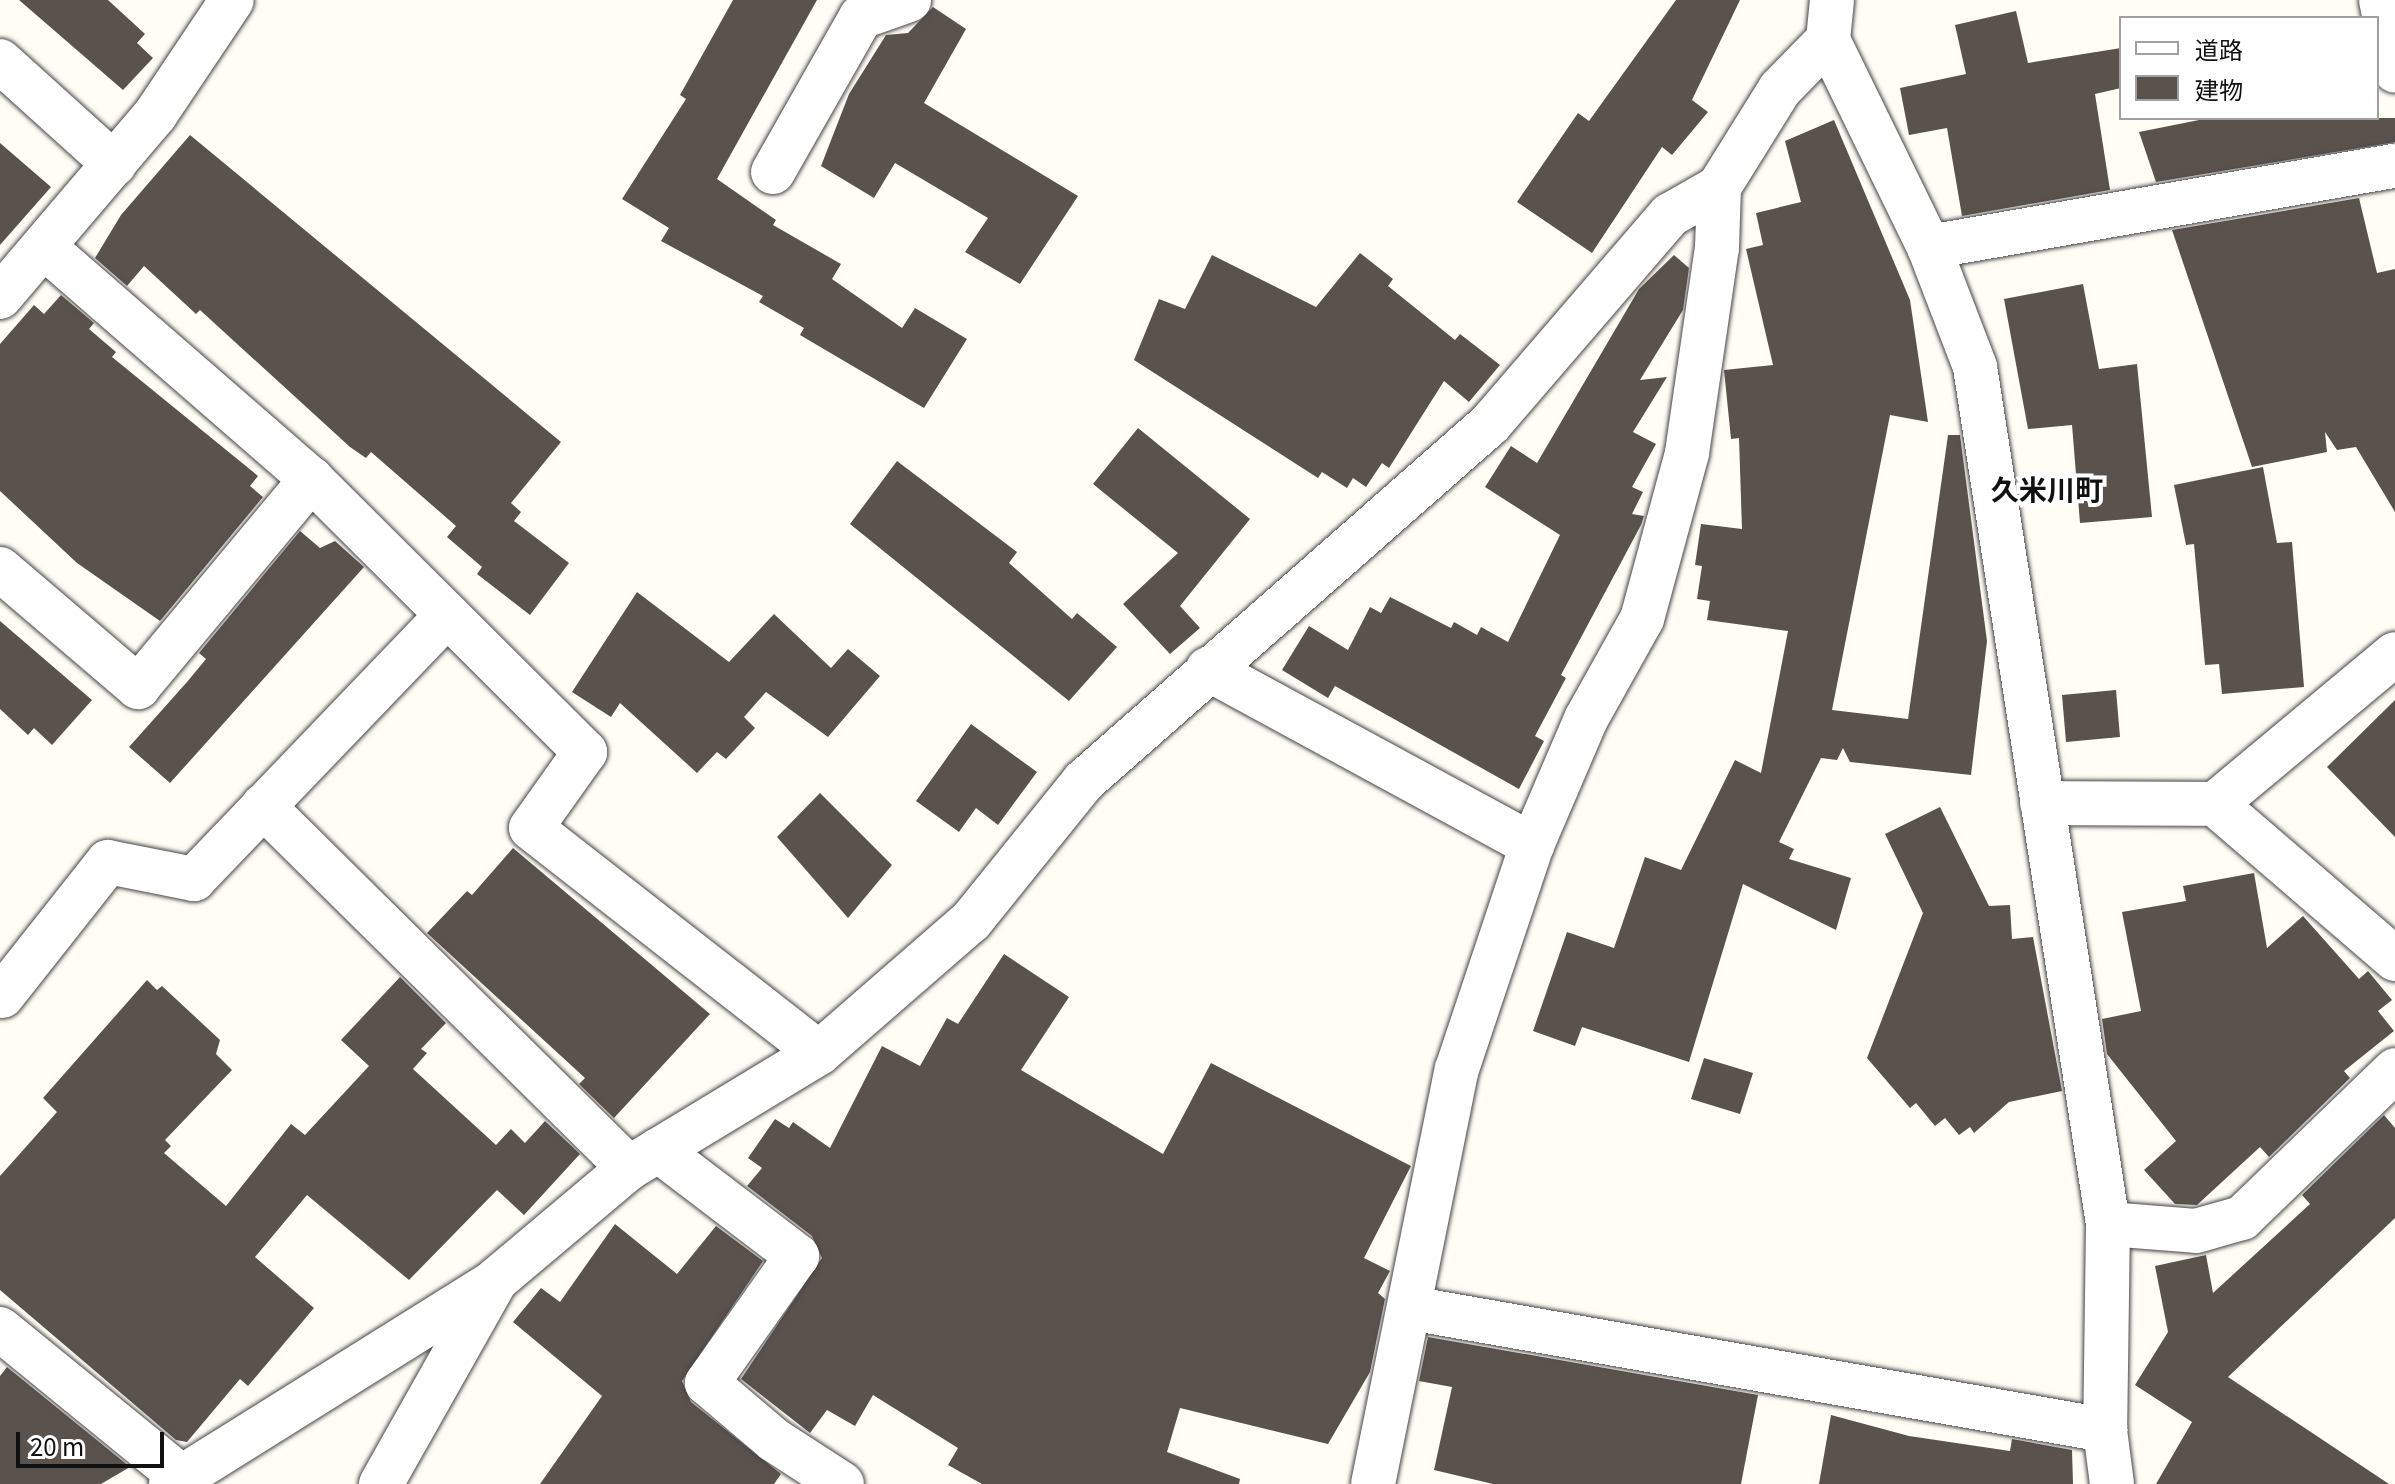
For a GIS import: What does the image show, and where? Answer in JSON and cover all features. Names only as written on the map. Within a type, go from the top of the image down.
[{"type":"street","points":[[0,297],[114,164],[232,0]]},
{"type":"street","points":[[773,172],[861,17],[909,0]]},
{"type":"street","points":[[2381,0],[2395,71]]},
{"type":"street","points":[[0,1329],[178,1481],[496,1280],[643,1159],[819,1053],[971,921],[1084,781],[1490,424],[1670,215],[1719,187],[1780,89],[1830,20]]},
{"type":"street","points":[[1830,20],[1929,247],[1975,367],[2108,1224],[2105,1430],[2112,1484]]},
{"type":"street","points":[[0,61],[114,164]]},
{"type":"street","points":[[1929,247],[2395,166]]},
{"type":"street","points":[[1373,1484],[1457,1069],[1532,845],[1586,719],[1642,619],[1687,453],[1717,248],[1719,187]]},
{"type":"street","points":[[44,247],[311,479],[585,752],[531,828],[819,1053]]},
{"type":"street","points":[[0,569],[138,687],[311,479]]},
{"type":"street","points":[[2,996],[108,862],[194,879],[447,615]]},
{"type":"street","points":[[2042,803],[2215,804],[2395,654]]},
{"type":"street","points":[[1208,669],[1532,845]]},
{"type":"street","points":[[2215,804],[2395,959]]},
{"type":"street","points":[[263,806],[643,1159],[797,1256],[707,1383],[774,1440],[842,1484]]},
{"type":"street","points":[[2108,1224],[2196,1231],[2242,1218],[2395,1070]]},
{"type":"street","points":[[381,1484],[496,1280]]},
{"type":"street","points":[[1410,1308],[2105,1430]]},
{"type":"building","points":[[19,0],[108,0],[145,34],[137,43],[153,58],[123,90]]},
{"type":"building","points":[[733,0],[817,0],[717,179],[776,220],[773,225],[841,264],[832,279],[902,328],[915,308],[967,339],[924,408],[800,335],[804,328],[759,302],[763,296],[661,241],[669,228],[622,199],[686,99],[680,95]]},
{"type":"building","points":[[1676,0],[1740,0],[1692,100],[1708,112],[1672,155],[1662,147],[1592,253],[1517,202],[1578,113],[1589,121]]},
{"type":"building","points":[[933,7],[966,29],[924,103],[1078,196],[1020,284],[965,252],[988,218],[895,163],[874,198],[821,166],[849,94],[886,35],[908,33]]},
{"type":"building","points":[[2016,11],[2028,63],[2119,48],[2119,88],[2095,94],[2110,190],[1962,216],[1947,128],[1909,135],[1900,88],[1966,74],[1955,25]]},
{"type":"building","points":[[2395,118],[2395,142],[2156,182],[2139,132],[2199,120]]},
{"type":"building","points":[[1834,120],[1910,300],[1928,422],[1890,415],[1832,710],[1908,719],[1948,435],[1960,435],[1987,641],[1971,775],[1850,762],[1843,748],[1837,760],[1821,758],[1779,842],[1794,849],[1789,859],[1851,878],[1836,930],[1743,884],[1689,1062],[1582,1027],[1575,1046],[1533,1031],[1567,932],[1614,948],[1645,857],[1681,870],[1735,760],[1761,773],[1788,631],[1707,620],[1710,601],[1697,599],[1702,566],[1695,565],[1701,524],[1742,529],[1739,438],[1731,439],[1724,370],[1773,365],[1746,249],[1763,245],[1756,213],[1801,202],[1785,141]]},
{"type":"building","points":[[190,135],[561,442],[511,503],[521,512],[514,521],[569,563],[530,615],[477,574],[482,567],[447,537],[456,526],[371,452],[366,458],[350,447],[200,310],[196,314],[144,266],[127,286],[95,258],[121,215]]},
{"type":"building","points":[[0,143],[51,187],[0,245]]},
{"type":"building","points":[[2359,198],[2377,273],[2395,269],[2395,512],[2356,447],[2337,450],[2325,432],[2327,452],[2252,467],[2172,230]]},
{"type":"building","points":[[1360,253],[1393,279],[1388,286],[1455,340],[1460,334],[1500,365],[1469,402],[1444,381],[1389,468],[1382,463],[1366,487],[1353,478],[1347,488],[1322,472],[1318,478],[1134,360],[1159,299],[1185,309],[1212,255],[1316,307]]},
{"type":"building","points":[[1674,255],[1689,268],[1683,310],[1640,380],[1667,377],[1633,432],[1656,444],[1632,487],[1643,492],[1632,514],[1644,516],[1561,675],[1566,678],[1535,736],[1544,741],[1519,789],[1335,686],[1328,698],[1282,670],[1309,626],[1348,650],[1370,607],[1381,613],[1390,597],[1451,628],[1454,622],[1477,635],[1481,627],[1508,642],[1560,535],[1485,487],[1511,446],[1537,463],[1639,289]]},
{"type":"building","points":[[2083,284],[2099,369],[2137,364],[2152,517],[2080,523],[2072,425],[2028,429],[2004,299]]},
{"type":"building","points":[[61,295],[94,323],[89,329],[116,352],[112,357],[258,476],[250,486],[263,497],[160,621],[77,563],[0,491],[0,344],[34,305],[44,314]]},
{"type":"building","points":[[1138,428],[1250,519],[1180,606],[1200,628],[1170,654],[1123,604],[1178,553],[1093,484]]},
{"type":"building","points":[[897,461],[1017,552],[1009,563],[1072,619],[1077,613],[1117,647],[1069,701],[850,524]]},
{"type":"building","points":[[2263,467],[2277,543],[2292,542],[2304,687],[2222,694],[2219,664],[2205,665],[2194,544],[2186,545],[2174,485]]},
{"type":"building","points":[[300,531],[320,548],[335,541],[364,567],[170,783],[129,747],[206,659],[199,653]]},
{"type":"building","points":[[637,592],[729,662],[774,614],[831,668],[848,649],[880,676],[828,737],[766,692],[744,717],[755,728],[726,759],[717,752],[697,773],[620,703],[611,717],[572,692]]},
{"type":"building","points":[[0,621],[92,700],[52,745],[34,728],[28,735],[0,709]]},
{"type":"building","points":[[2116,690],[2120,737],[2066,742],[2062,695]]},
{"type":"building","points":[[2395,700],[2395,837],[2327,767]]},
{"type":"building","points":[[971,724],[1037,772],[998,825],[976,808],[959,832],[916,801]]},
{"type":"building","points":[[820,793],[892,865],[848,918],[777,837]]},
{"type":"building","points":[[1940,807],[1989,906],[2010,905],[2012,939],[2033,937],[2062,1091],[2009,1102],[1974,1133],[1970,1127],[1959,1135],[1945,1118],[1935,1126],[1916,1103],[1910,1108],[1867,1058],[1923,913],[1885,834]]},
{"type":"building","points":[[513,848],[710,1014],[614,1118],[579,1084],[585,1078],[427,933],[467,891],[472,895]]},
{"type":"building","points":[[2254,873],[2267,948],[2303,916],[2359,979],[2368,971],[2392,1000],[2378,1011],[2394,1031],[2344,1071],[2350,1078],[2269,1157],[2260,1147],[2197,1205],[2175,1204],[2144,1170],[2176,1141],[2107,1054],[2102,1019],[2141,1011],[2122,912],[2186,901],[2183,886]]},
{"type":"building","points":[[1004,954],[1069,997],[1021,1070],[1163,1154],[1211,1063],[1411,1166],[1364,1258],[1390,1271],[1378,1293],[1385,1299],[1370,1372],[1328,1444],[1180,1408],[1167,1452],[1240,1479],[1239,1484],[982,1484],[948,1465],[958,1448],[873,1395],[855,1426],[827,1410],[810,1433],[741,1379],[822,1258],[812,1236],[747,1186],[762,1168],[748,1158],[775,1119],[789,1128],[793,1122],[830,1148],[882,1046],[920,1066],[947,1018],[958,1024]]},
{"type":"building","points":[[400,977],[446,1023],[421,1049],[427,1053],[413,1069],[496,1145],[511,1129],[525,1143],[545,1121],[580,1154],[524,1215],[497,1190],[409,1280],[307,1195],[255,1257],[314,1308],[248,1386],[240,1379],[187,1442],[176,1440],[0,1290],[0,1176],[57,1112],[43,1098],[147,980],[157,990],[162,986],[220,1040],[216,1054],[232,1070],[165,1140],[171,1146],[164,1153],[226,1206],[291,1124],[305,1135],[369,1066],[341,1040]]},
{"type":"building","points":[[1704,1058],[1753,1073],[1740,1114],[1691,1099]]},
{"type":"building","points":[[2384,1115],[2395,1128],[2395,1218],[2228,1377],[2389,1484],[2156,1484],[2192,1422],[2135,1385],[2168,1332],[2155,1266],[2206,1255],[2213,1293],[2310,1204],[2302,1195]]},
{"type":"building","points":[[615,1224],[677,1274],[716,1226],[763,1261],[682,1381],[691,1402],[781,1474],[774,1484],[540,1484],[602,1396],[513,1322],[541,1288],[560,1302]]},
{"type":"building","points":[[1428,1337],[1758,1395],[1741,1484],[1493,1484],[1434,1470],[1452,1387],[1419,1381]]},
{"type":"building","points":[[7,1367],[130,1467],[101,1484],[0,1484],[0,1376]]},
{"type":"building","points":[[1831,1415],[1909,1436],[2010,1451],[2012,1439],[2072,1450],[2073,1484],[1819,1484]]},
{"type":"district","name":"久米川町","points":[[2047,488]]}]
